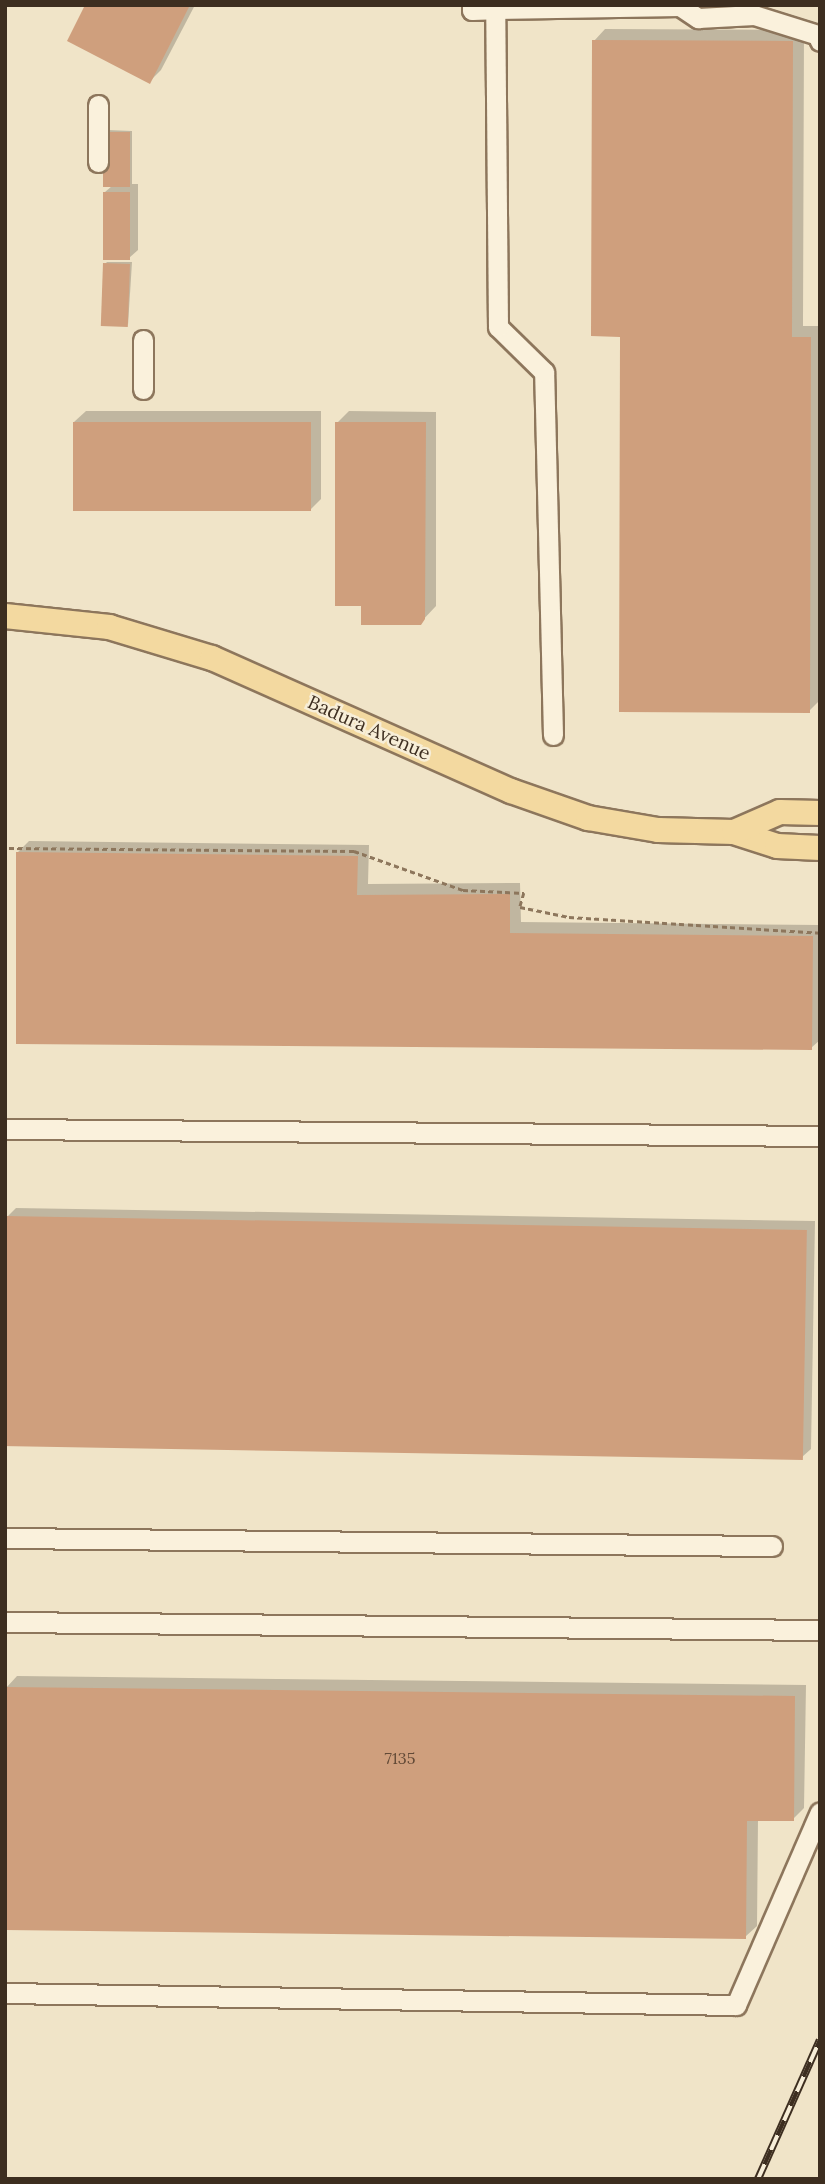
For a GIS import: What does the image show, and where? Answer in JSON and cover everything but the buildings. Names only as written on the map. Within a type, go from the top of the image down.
[{"type":"main road","name":"Badura Avenue","points":[[5,616],[109,627],[212,658],[511,791],[588,818],[658,830],[734,832],[777,846],[820,848]]},
{"type":"main road","name":"Badura Avenue","points":[[734,832],[780,812],[820,813]]},
{"type":"lane","points":[[472,5],[472,10],[680,6],[698,18],[754,15],[818,35],[820,41]]},
{"type":"lane","points":[[495,9],[498,327],[544,372],[553,735]]},
{"type":"lane","points":[[98,106],[98,162]]},
{"type":"lane","points":[[143,340],[144,389]]},
{"type":"lane","points":[[5,1129],[820,1136]]},
{"type":"lane","points":[[5,1538],[772,1546]]},
{"type":"lane","points":[[5,1622],[820,1630]]},
{"type":"lane","points":[[5,1993],[736,2005],[820,1812]]},
{"type":"path","points":[[9,848],[354,851],[463,890],[524,893],[520,907],[569,917],[820,933]]},
{"type":"railway","points":[[758,2179],[820,2040]]}]
